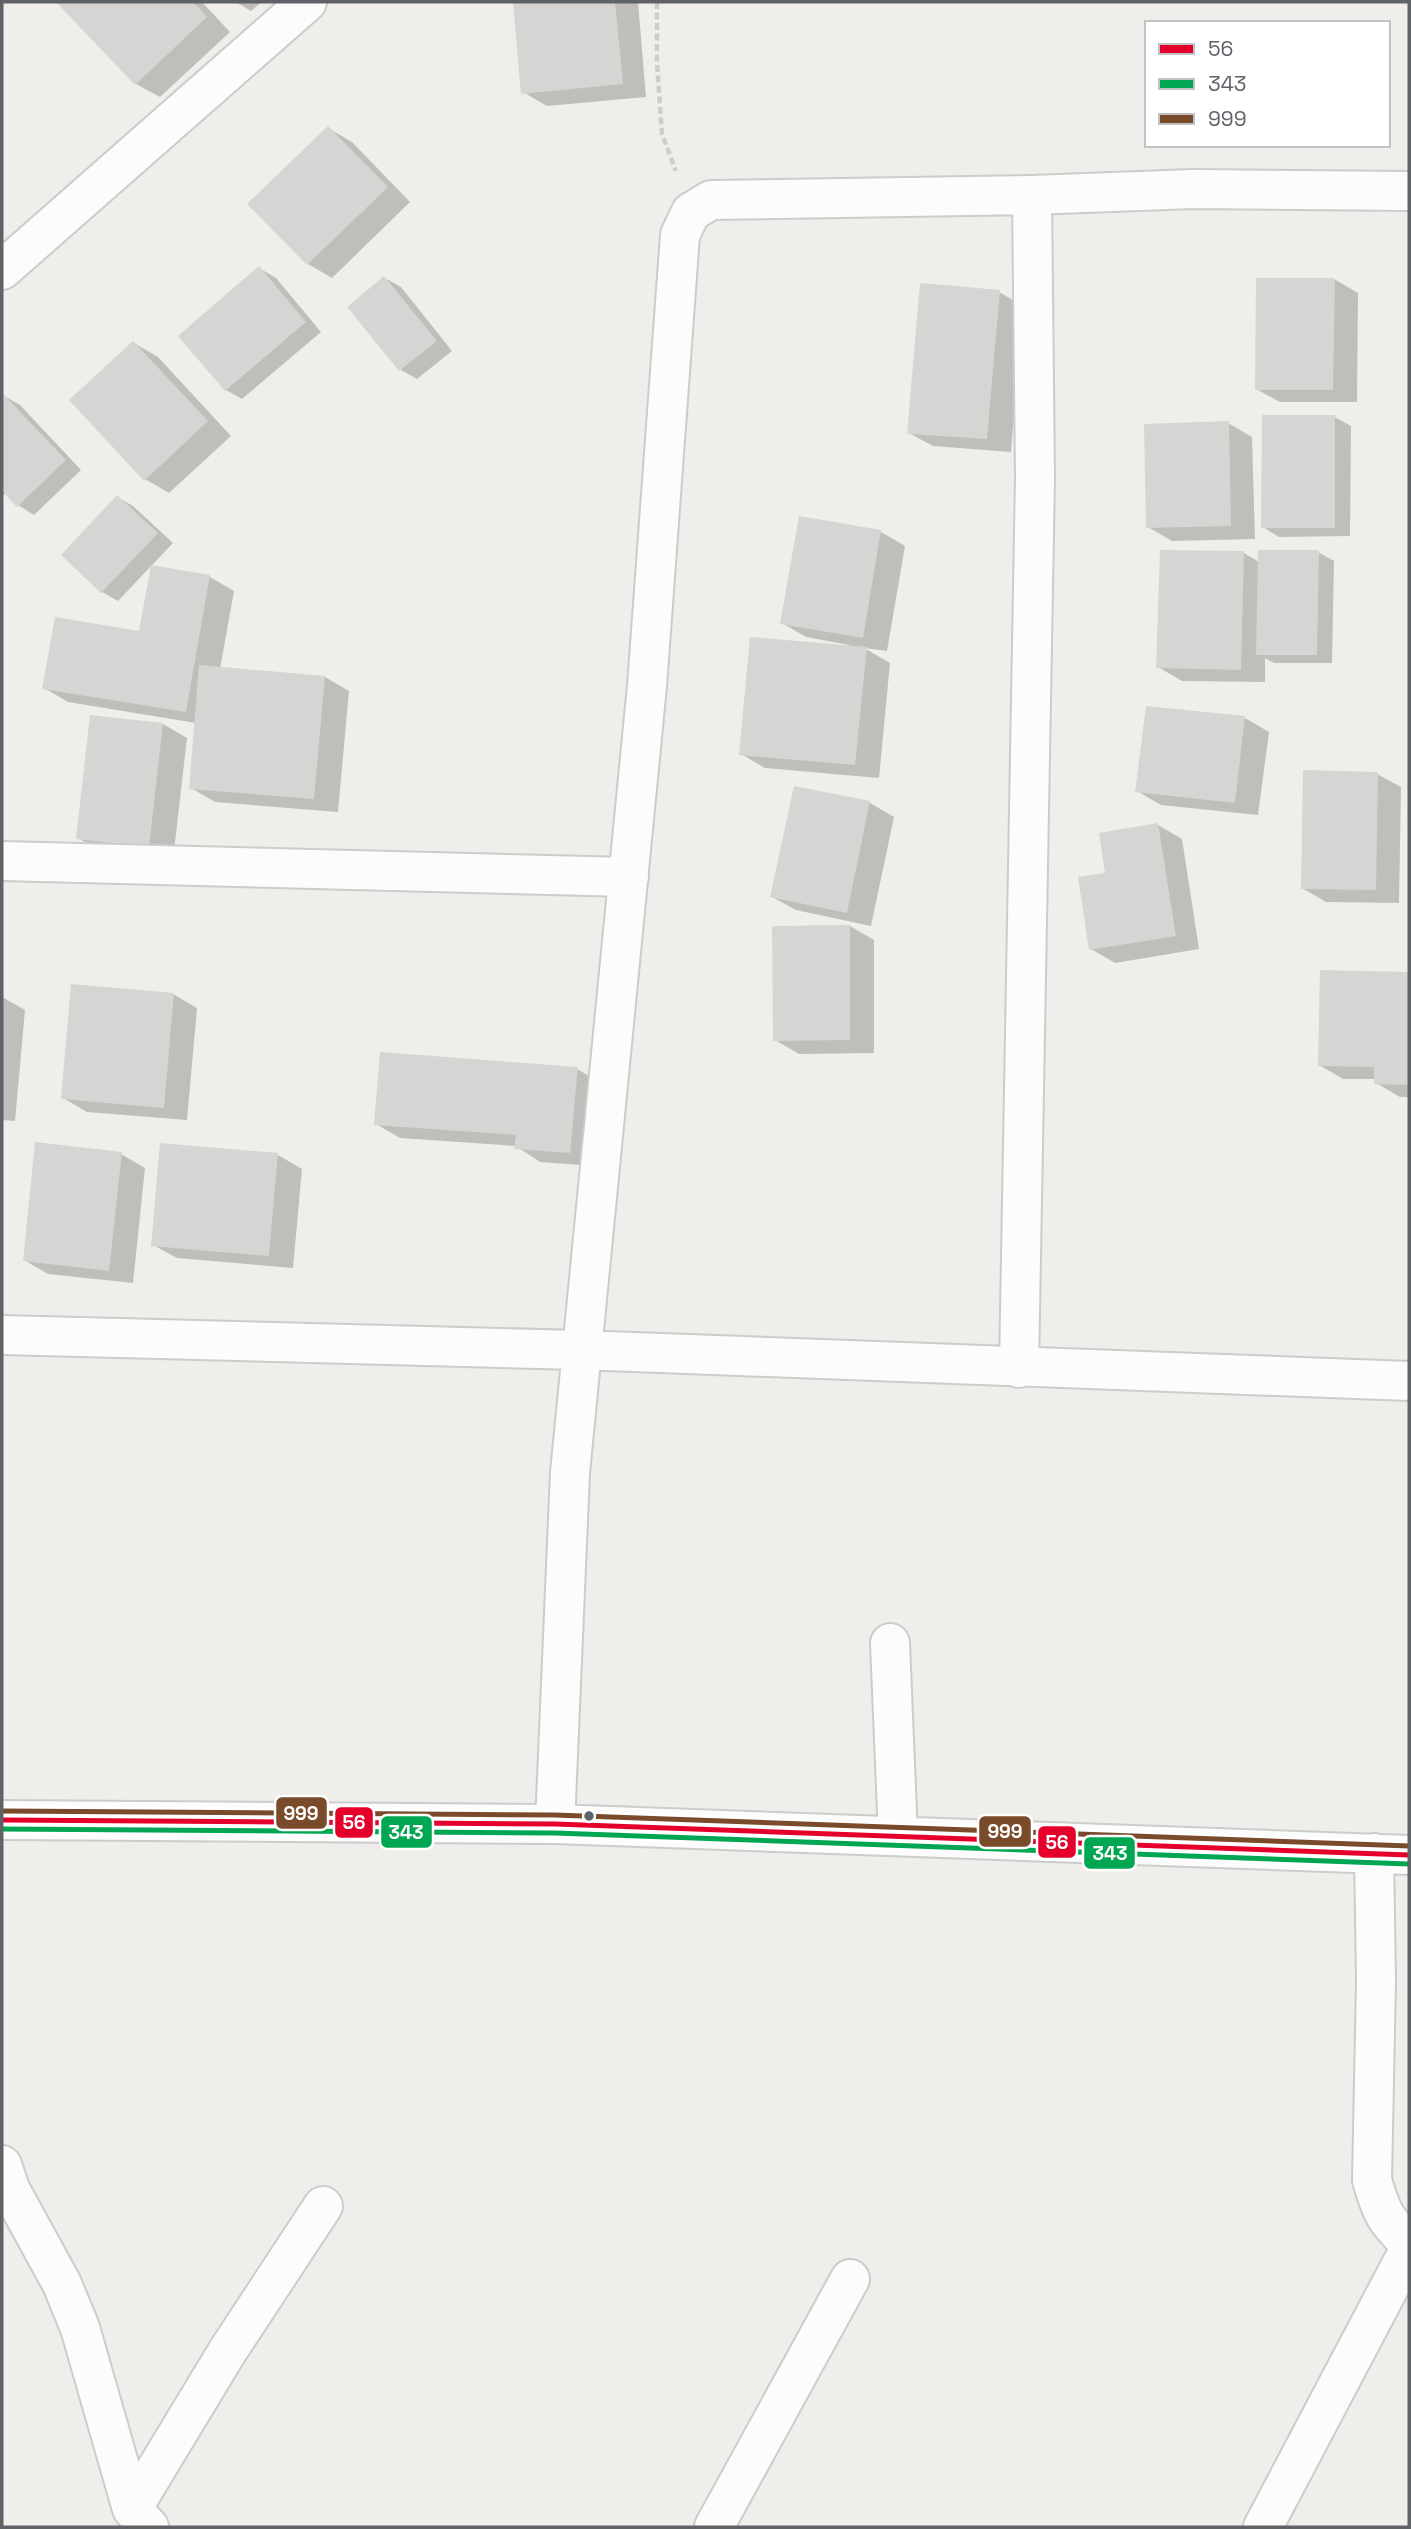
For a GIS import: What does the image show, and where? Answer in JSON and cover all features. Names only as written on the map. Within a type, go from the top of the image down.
[{"type":"street","points":[[2,270],[307,2]]},
{"type":"street","points":[[555,1824],[570,1473],[580,1350],[647,686],[680,235],[691,212],[711,200],[1032,195],[1193,189],[1409,191]]},
{"type":"street","points":[[1019,1367],[1035,477],[1032,195]]},
{"type":"street","points":[[2,861],[629,877]]},
{"type":"street","points":[[2,1335],[580,1350],[1409,1381]]},
{"type":"street","points":[[890,1643],[898,1836]]},
{"type":"street","points":[[2,1820],[555,1824],[1392,1854],[1376,1981],[1372,2180],[1380,2210],[1409,2243]]},
{"type":"street","points":[[2,2165],[10,2189],[62,2284],[80,2328],[140,2518]]},
{"type":"street","points":[[140,2518],[227,2352],[323,2206]]},
{"type":"street","points":[[1263,2527],[1409,2250]]},
{"type":"street","points":[[713,2527],[850,2279]]},
{"type":"path","points":[[657,2],[657,63],[662,134],[691,212]]},
{"type":"building","points":[[56,2],[193,2],[207,17],[135,85]]},
{"type":"building","points":[[513,2],[615,2],[623,84],[521,94]]},
{"type":"building","points":[[328,126],[388,187],[307,265],[247,204]]},
{"type":"building","points":[[259,266],[306,322],[225,391],[178,336]]},
{"type":"building","points":[[384,276],[437,341],[399,371],[347,307]]},
{"type":"building","points":[[1256,278],[1335,278],[1333,390],[1255,390]]},
{"type":"building","points":[[920,283],[1000,290],[987,439],[907,434]]},
{"type":"building","points":[[133,341],[208,421],[144,481],[69,400]]},
{"type":"building","points":[[3,394],[66,460],[17,507],[2,491]]},
{"type":"building","points":[[1262,415],[1335,415],[1335,528],[1261,528]]},
{"type":"building","points":[[1229,421],[1231,526],[1146,528],[1144,424]]},
{"type":"building","points":[[117,495],[158,533],[101,593],[61,555]]},
{"type":"building","points":[[799,516],[881,530],[863,638],[780,624]]},
{"type":"building","points":[[1160,550],[1244,551],[1241,670],[1156,668]]},
{"type":"building","points":[[1258,550],[1319,550],[1317,655],[1256,655]]},
{"type":"building","points":[[151,565],[210,575],[186,712],[42,689],[55,617],[139,631]]},
{"type":"building","points":[[750,637],[867,647],[855,765],[739,755]]},
{"type":"building","points":[[199,665],[325,676],[314,799],[189,789]]},
{"type":"building","points":[[1146,706],[1245,716],[1235,803],[1135,792]]},
{"type":"building","points":[[90,715],[163,723],[149,847],[76,839]]},
{"type":"building","points":[[1303,770],[1378,772],[1376,890],[1301,889]]},
{"type":"building","points":[[794,786],[870,801],[847,913],[770,897]]},
{"type":"building","points":[[1158,823],[1176,936],[1089,950],[1078,877],[1105,873],[1099,833]]},
{"type":"building","points":[[850,925],[850,1040],[773,1041],[772,926]]},
{"type":"building","points":[[1320,970],[1409,972],[1409,1085],[1374,1084],[1374,1067],[1318,1066]]},
{"type":"building","points":[[71,984],[174,993],[164,1108],[61,1099]]},
{"type":"building","points":[[380,1052],[578,1067],[570,1153],[514,1149],[516,1135],[374,1125]]},
{"type":"building","points":[[35,1142],[122,1152],[109,1271],[23,1261]]},
{"type":"building","points":[[160,1143],[278,1153],[269,1256],[151,1246]]},
{"type":"transit line","name":"999","points":[[2,1811],[555,1815],[1409,1846]]},
{"type":"transit line","name":"56","points":[[2,1820],[555,1824],[1409,1855]]},
{"type":"transit line","name":"343","points":[[2,1829],[555,1833],[1409,1864]]}]
